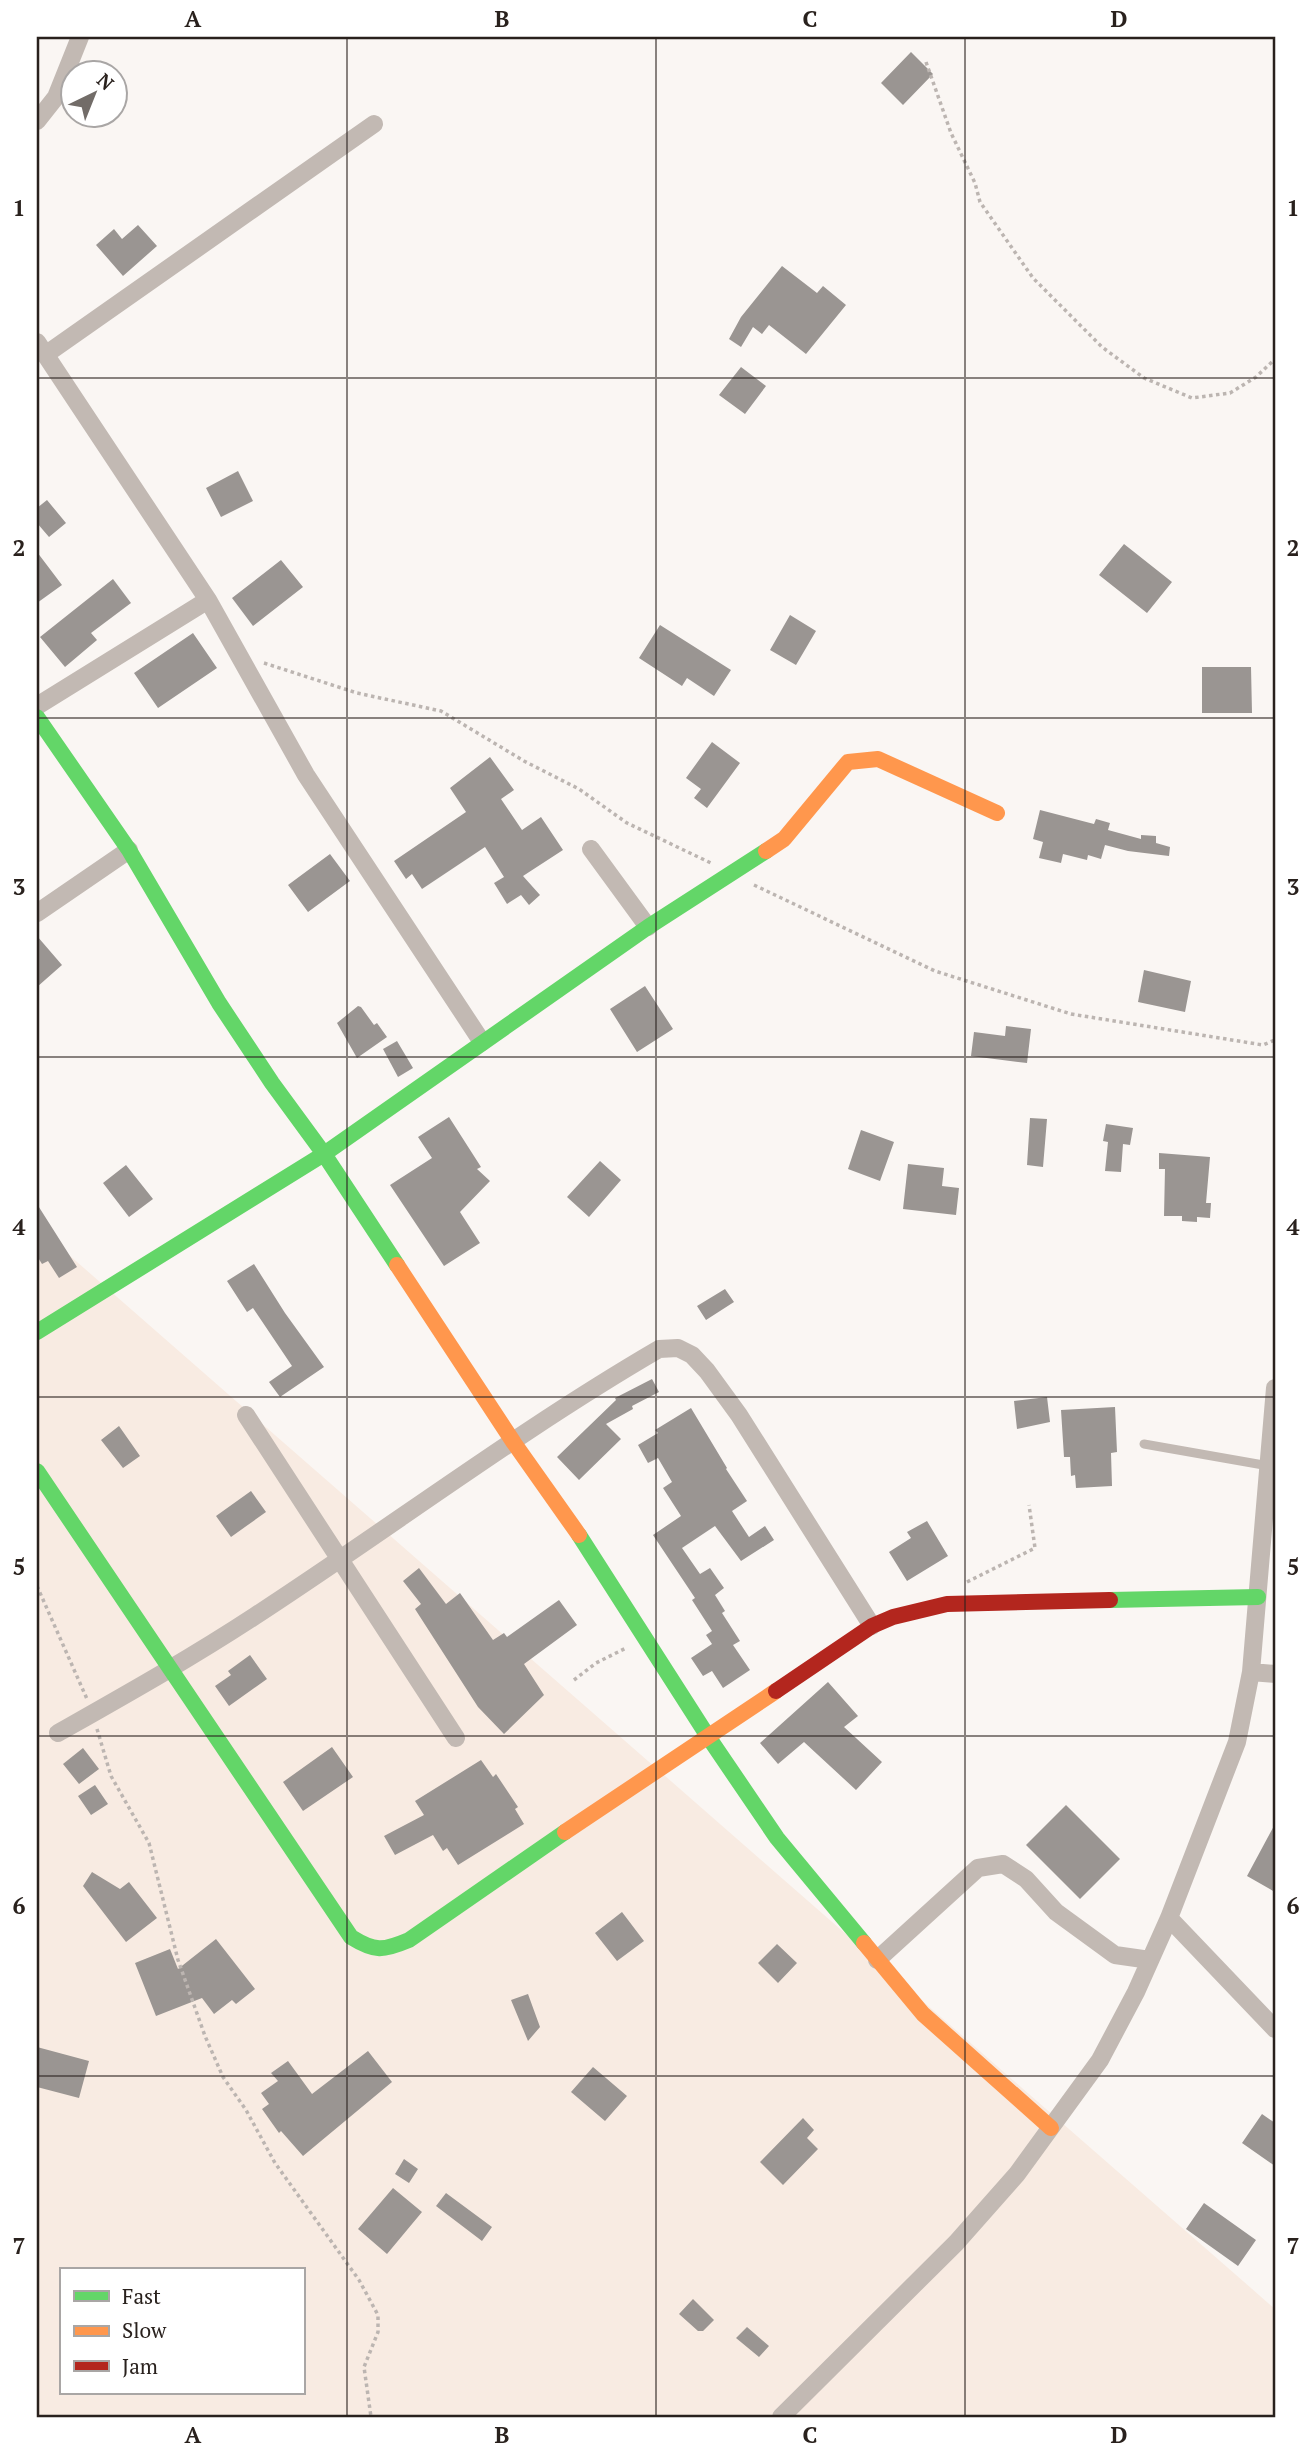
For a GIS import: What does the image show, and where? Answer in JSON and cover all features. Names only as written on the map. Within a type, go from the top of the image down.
[{"type":"street","points":[[37,121],[55,97],[80,37]]},
{"type":"street","points":[[374,124],[41,349],[208,600],[306,775],[482,1042]]},
{"type":"street","points":[[37,706],[208,600]]},
{"type":"street","points":[[37,718],[129,850],[219,1003],[272,1083],[324,1154],[514,1443],[589,1548],[707,1735],[776,1838],[923,2014],[1051,2128]]},
{"type":"street","points":[[37,1332],[324,1154],[648,927],[734,874],[784,839],[848,762],[878,759],[997,813]]},
{"type":"street","points":[[591,849],[648,927]]},
{"type":"street","points":[[37,913],[129,850]]},
{"type":"street","points":[[58,1733],[170,1671],[659,1349],[678,1348],[692,1355],[707,1371],[739,1415],[872,1626]]},
{"type":"street","points":[[781,2417],[956,2243],[1017,2174],[1100,2060],[1150,1960],[1237,1742],[1251,1672],[1275,1388]]},
{"type":"street","points":[[246,1415],[456,1738]]},
{"type":"street","points":[[37,1471],[351,1937],[369,1948],[388,1949],[409,1940],[707,1735],[872,1626],[893,1617],[947,1604],[1258,1597]]},
{"type":"street","points":[[1251,1672],[1275,1674]]},
{"type":"street","points":[[877,1960],[978,1868],[1003,1864],[1026,1879],[1056,1912],[1115,1955],[1150,1960]]},
{"type":"street","points":[[1169,1918],[1275,2029]]},
{"type":"lane","points":[[1144,1444],[1269,1466]]},
{"type":"path","points":[[926,62],[951,133],[975,183],[980,202],[1033,278],[1102,347],[1144,378],[1192,398],[1230,393],[1256,377],[1275,359]]},
{"type":"path","points":[[947,1604],[968,1580],[1035,1548],[1029,1505]]},
{"type":"path","points":[[37,1586],[93,1714],[111,1776],[149,1843],[178,1960],[223,2077],[246,2110],[275,2164],[359,2280],[378,2315],[378,2332],[364,2367],[371,2417]]},
{"type":"path","points":[[574,1680],[596,1662],[628,1647],[642,1631]]},
{"type":"shaded area","points":[[37,1227],[1275,2309],[1275,2417],[37,2417]]},
{"type":"building","points":[[911,52],[933,74],[903,105],[881,83]]},
{"type":"building","points":[[138,225],[157,246],[123,276],[96,245],[114,229],[122,239]]},
{"type":"building","points":[[782,266],[817,293],[823,286],[846,305],[806,354],[769,325],[762,334],[753,327],[741,347],[729,339],[741,317]]},
{"type":"building","points":[[741,367],[766,386],[745,414],[719,395]]},
{"type":"building","points":[[238,471],[253,501],[221,517],[206,488]]},
{"type":"building","points":[[47,500],[66,523],[49,537],[37,523],[37,508]]},
{"type":"building","points":[[1124,544],[1172,582],[1147,613],[1099,575]]},
{"type":"building","points":[[37,552],[62,585],[37,603]]},
{"type":"building","points":[[281,560],[303,587],[253,626],[232,598]]},
{"type":"building","points":[[113,579],[131,603],[91,633],[97,640],[65,667],[40,637]]},
{"type":"building","points":[[790,615],[816,631],[796,665],[770,650]]},
{"type":"building","points":[[660,625],[731,670],[714,696],[687,678],[682,686],[639,658]]},
{"type":"building","points":[[193,633],[217,668],[158,708],[134,673]]},
{"type":"building","points":[[1202,667],[1251,667],[1252,713],[1202,713]]},
{"type":"building","points":[[712,742],[740,763],[707,808],[694,798],[701,789],[686,778]]},
{"type":"building","points":[[490,757],[514,790],[501,799],[522,830],[541,817],[563,850],[523,876],[540,895],[529,905],[521,895],[507,904],[494,883],[504,877],[485,847],[422,889],[412,874],[406,879],[394,861],[466,812],[450,788]]},
{"type":"building","points":[[1040,810],[1094,824],[1096,819],[1110,823],[1108,830],[1141,839],[1141,835],[1156,836],[1156,843],[1170,847],[1169,856],[1105,845],[1101,859],[1088,855],[1087,860],[1063,854],[1061,863],[1039,858],[1043,842],[1033,839]]},
{"type":"building","points":[[330,854],[350,881],[308,912],[288,885]]},
{"type":"building","points":[[37,936],[62,965],[37,987]]},
{"type":"building","points":[[1144,970],[1191,981],[1185,1012],[1138,1002]]},
{"type":"building","points":[[645,986],[673,1029],[637,1052],[610,1009]]},
{"type":"building","points":[[358,1006],[374,1025],[377,1023],[387,1037],[357,1058],[337,1023]]},
{"type":"building","points":[[1006,1026],[1031,1029],[1027,1063],[971,1056],[974,1032],[1005,1036]]},
{"type":"building","points":[[397,1041],[413,1068],[398,1077],[383,1049]]},
{"type":"building","points":[[449,1117],[481,1167],[477,1169],[490,1181],[460,1212],[480,1243],[444,1266],[390,1185],[432,1158],[418,1137]]},
{"type":"building","points":[[1030,1118],[1047,1119],[1043,1167],[1027,1165]]},
{"type":"building","points":[[1106,1124],[1133,1128],[1130,1145],[1123,1144],[1121,1172],[1105,1171],[1108,1142],[1103,1141]]},
{"type":"building","points":[[861,1130],[894,1142],[880,1181],[848,1169]]},
{"type":"building","points":[[1159,1153],[1210,1157],[1206,1203],[1211,1203],[1210,1218],[1197,1217],[1197,1222],[1182,1221],[1182,1216],[1164,1216],[1165,1169],[1159,1169]]},
{"type":"building","points":[[600,1161],[621,1180],[589,1217],[567,1197]]},
{"type":"building","points":[[908,1164],[944,1168],[942,1186],[959,1188],[956,1215],[903,1209]]},
{"type":"building","points":[[126,1165],[153,1199],[129,1217],[103,1183]]},
{"type":"building","points":[[37,1204],[77,1267],[59,1278],[48,1261],[42,1264],[37,1256]]},
{"type":"building","points":[[254,1264],[324,1367],[280,1397],[269,1382],[292,1366],[253,1308],[247,1312],[227,1281]]},
{"type":"building","points":[[725,1289],[734,1302],[706,1320],[697,1306]]},
{"type":"building","points":[[652,1379],[659,1392],[606,1424],[621,1439],[579,1480],[557,1457],[616,1400],[615,1398]]},
{"type":"building","points":[[1047,1397],[1050,1422],[1017,1429],[1014,1401]]},
{"type":"building","points":[[1115,1407],[1117,1452],[1111,1453],[1112,1486],[1076,1488],[1075,1475],[1071,1476],[1070,1457],[1064,1457],[1061,1410]]},
{"type":"building","points":[[691,1408],[747,1501],[732,1511],[749,1537],[765,1526],[774,1540],[741,1561],[715,1526],[682,1548],[700,1574],[710,1568],[724,1588],[715,1595],[725,1611],[722,1613],[740,1641],[733,1645],[750,1670],[723,1688],[712,1671],[703,1676],[691,1658],[712,1644],[706,1635],[712,1631],[692,1600],[695,1598],[653,1535],[681,1516],[663,1488],[672,1482],[658,1458],[648,1463],[638,1445],[658,1433],[655,1430]]},
{"type":"building","points":[[119,1426],[140,1456],[123,1468],[101,1440]]},
{"type":"building","points":[[251,1491],[266,1512],[231,1537],[216,1516]]},
{"type":"building","points":[[927,1521],[948,1556],[907,1581],[889,1552],[911,1538],[907,1532]]},
{"type":"building","points":[[419,1568],[446,1604],[460,1593],[493,1640],[504,1633],[507,1637],[559,1600],[577,1625],[524,1664],[544,1695],[504,1734],[478,1707],[415,1609],[421,1604],[403,1581]]},
{"type":"building","points":[[250,1655],[267,1679],[229,1706],[215,1686],[231,1675],[228,1671]]},
{"type":"building","points":[[828,1682],[858,1716],[844,1727],[882,1762],[856,1790],[804,1742],[778,1764],[760,1743]]},
{"type":"building","points":[[332,1747],[353,1777],[303,1811],[283,1782]]},
{"type":"building","points":[[83,1748],[99,1769],[79,1784],[63,1764]]},
{"type":"building","points":[[481,1760],[493,1777],[496,1774],[518,1807],[515,1809],[524,1824],[458,1865],[447,1848],[443,1851],[433,1835],[395,1855],[384,1836],[424,1815],[415,1801]]},
{"type":"building","points":[[95,1785],[108,1804],[91,1815],[78,1796]]},
{"type":"building","points":[[1066,1805],[1120,1859],[1080,1899],[1026,1845]]},
{"type":"building","points":[[1275,1824],[1275,1892],[1247,1876]]},
{"type":"building","points":[[92,1872],[120,1889],[129,1882],[157,1918],[126,1942],[83,1886]]},
{"type":"building","points":[[622,1912],[644,1941],[617,1961],[595,1933]]},
{"type":"building","points":[[216,1939],[255,1989],[236,2004],[232,2000],[214,2014],[202,1998],[156,2016],[135,1963],[170,1949],[178,1969]]},
{"type":"building","points":[[777,1944],[797,1963],[778,1983],[758,1963]]},
{"type":"building","points":[[528,1994],[540,2027],[528,2041],[511,2000]]},
{"type":"building","points":[[37,2047],[89,2061],[79,2098],[37,2087]]},
{"type":"building","points":[[368,2051],[392,2082],[303,2156],[281,2131],[279,2133],[262,2109],[269,2104],[261,2093],[278,2081],[271,2073],[288,2061],[312,2094]]},
{"type":"building","points":[[593,2067],[627,2096],[605,2121],[571,2092]]},
{"type":"building","points":[[1262,2114],[1275,2123],[1275,2166],[1242,2143]]},
{"type":"building","points":[[803,2118],[814,2130],[807,2138],[818,2149],[783,2185],[760,2162]]},
{"type":"building","points":[[404,2159],[418,2169],[409,2183],[395,2174]]},
{"type":"building","points":[[393,2188],[422,2212],[387,2254],[358,2229]]},
{"type":"building","points":[[446,2193],[492,2227],[482,2241],[436,2206]]},
{"type":"building","points":[[1204,2203],[1256,2240],[1238,2266],[1186,2229]]},
{"type":"building","points":[[693,2299],[714,2320],[703,2331],[698,2331],[679,2314]]},
{"type":"building","points":[[747,2327],[769,2346],[759,2357],[736,2338]]},
{"type":"traffic: fast","points":[[37,717],[129,850],[219,1003],[397,1265]]},
{"type":"traffic: fast","points":[[37,1332],[324,1154],[648,927],[766,851]]},
{"type":"traffic: fast","points":[[37,1471],[351,1937],[379,1948],[409,1940],[565,1832]]},
{"type":"traffic: fast","points":[[579,1535],[707,1735],[777,1838],[864,1943]]},
{"type":"traffic: fast","points":[[1110,1600],[1258,1597]]},
{"type":"traffic: slow","points":[[766,851],[784,839],[848,762],[878,759],[997,813]]},
{"type":"traffic: slow","points":[[397,1265],[514,1443],[579,1535]]},
{"type":"traffic: slow","points":[[565,1832],[776,1691]]},
{"type":"traffic: slow","points":[[864,1943],[923,2014],[1051,2128]]},
{"type":"traffic: jam","points":[[776,1691],[872,1626],[893,1617],[947,1604],[1110,1600]]}]
